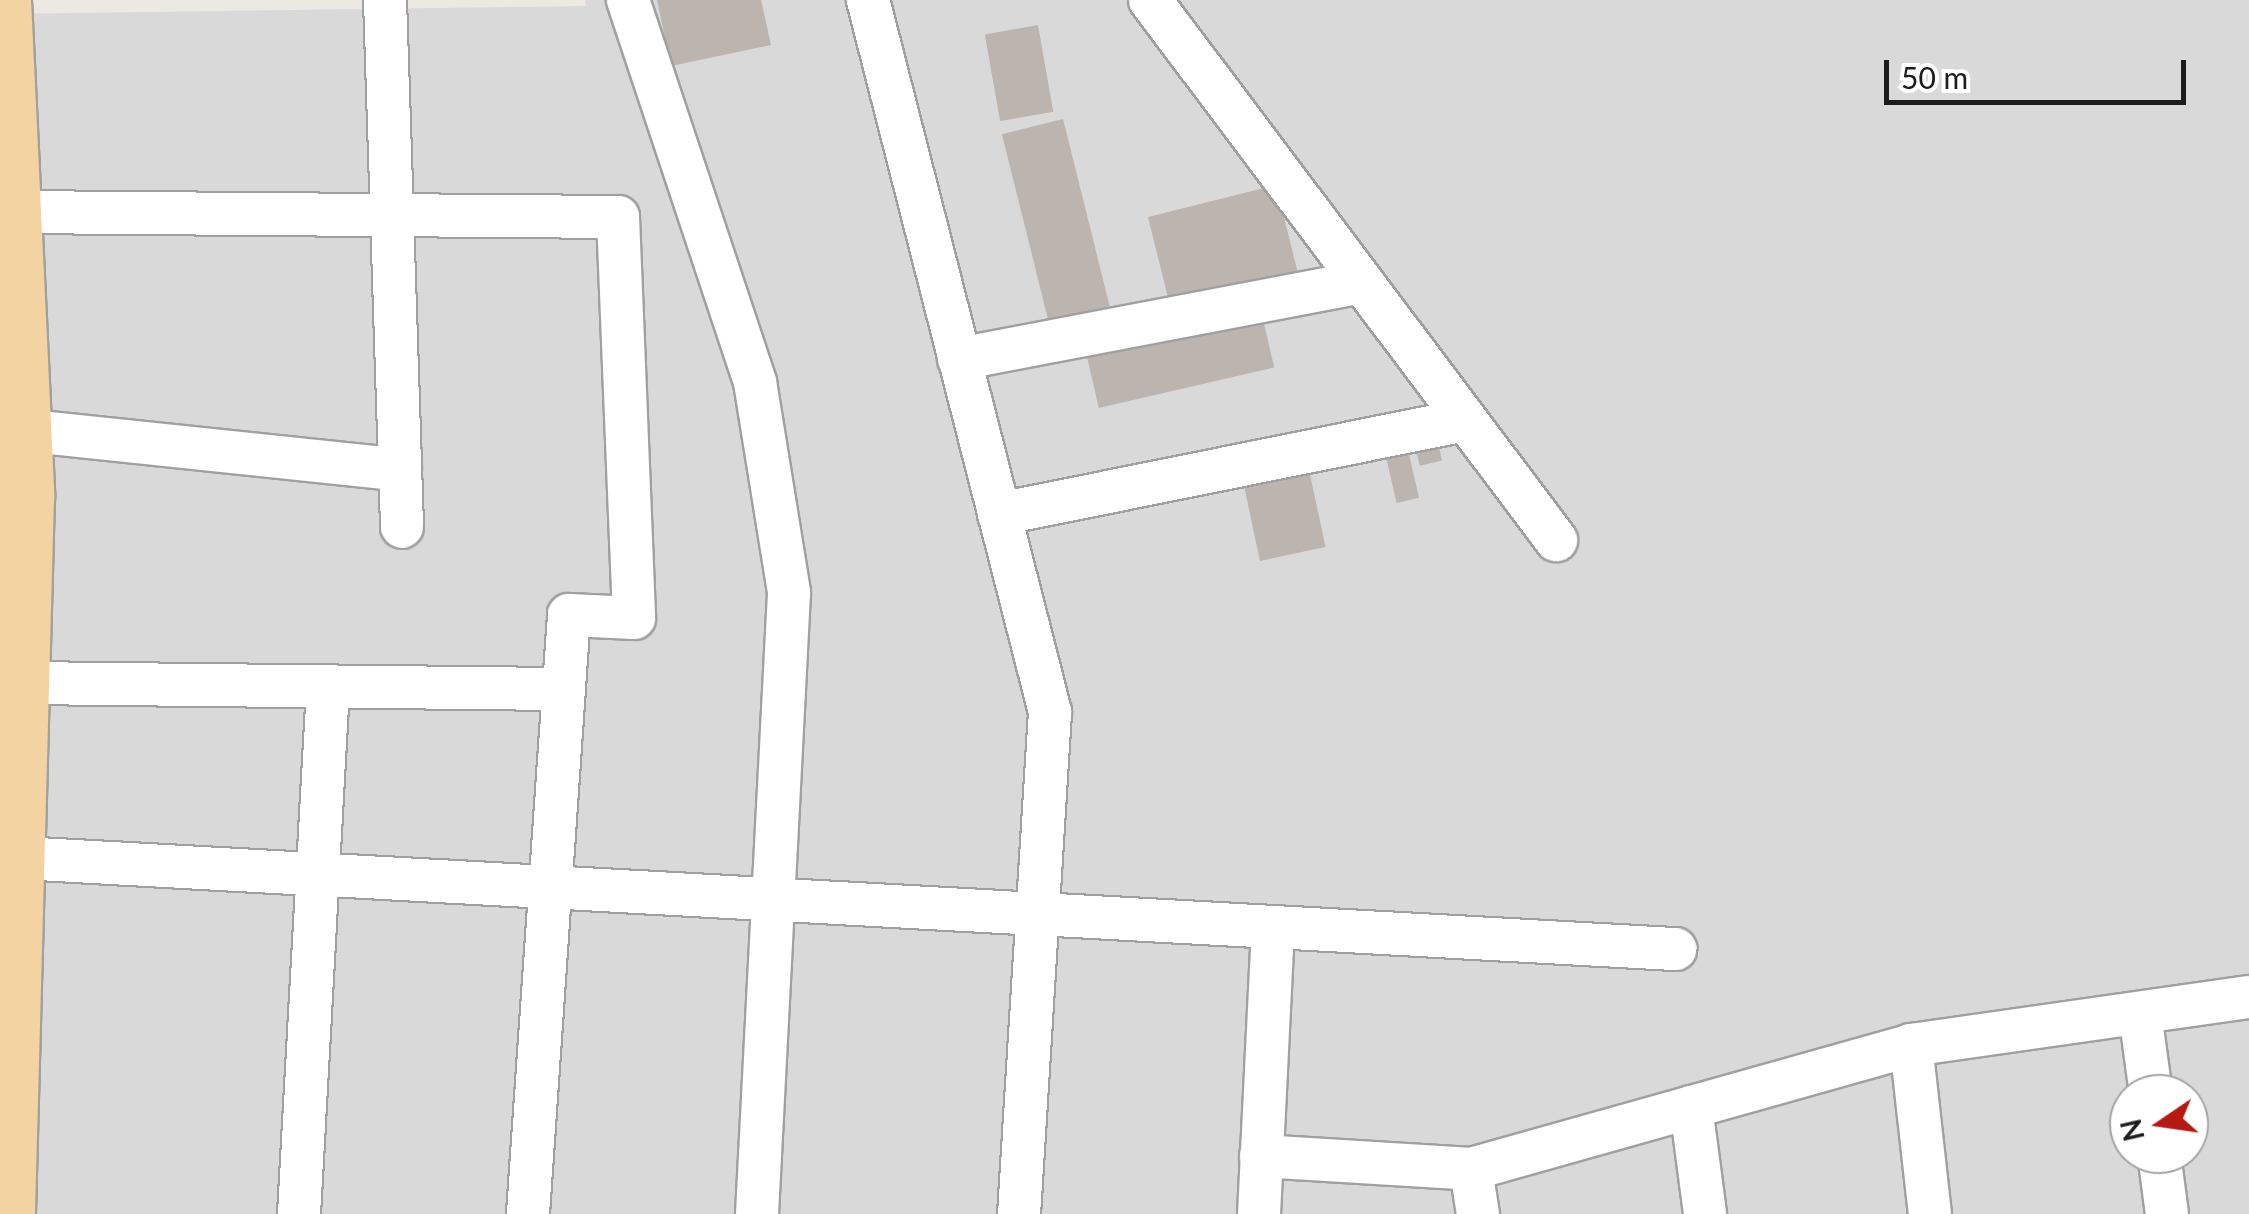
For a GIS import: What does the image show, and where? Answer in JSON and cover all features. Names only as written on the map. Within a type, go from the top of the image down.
[{"type":"main road","points":[[3,0],[22,430],[13,496],[23,683],[20,858],[5,1200]]},
{"type":"street","points":[[385,0],[402,527]]},
{"type":"street","points":[[628,0],[755,382],[790,593],[758,1214]]},
{"type":"street","points":[[868,0],[1050,712],[1019,1214]]},
{"type":"street","points":[[1150,0],[1556,540]]},
{"type":"street","points":[[12,212],[618,218],[634,618],[568,615],[528,1214]]},
{"type":"street","points":[[960,359],[1362,282]]},
{"type":"street","points":[[999,514],[1465,420]]},
{"type":"street","points":[[22,430],[400,470]]},
{"type":"street","points":[[23,683],[564,689]]},
{"type":"street","points":[[299,1214],[328,687]]},
{"type":"street","points":[[20,858],[1676,949]]},
{"type":"street","points":[[1258,1214],[1273,927]]},
{"type":"street","points":[[1262,1156],[1470,1169],[1911,1045],[2249,997]]},
{"type":"street","points":[[2140,1013],[2148,1074]]},
{"type":"street","points":[[1911,1045],[1930,1214]]},
{"type":"street","points":[[1691,1107],[1705,1214]]},
{"type":"street","points":[[1470,1169],[1478,1214]]},
{"type":"street","points":[[2162,1174],[2167,1214]]},
{"type":"shaded area","points":[[585,0],[2249,0],[2249,1214],[0,1214],[0,14],[586,6]]},
{"type":"building","points":[[657,0],[761,0],[771,45],[671,66]]},
{"type":"building","points":[[1038,25],[1053,112],[1000,121],[985,34]]},
{"type":"building","points":[[1063,119],[1110,306],[1049,322],[1002,134]]},
{"type":"building","points":[[1276,185],[1298,274],[1170,306],[1148,217]]},
{"type":"building","points":[[1260,306],[1274,367],[1099,408],[1085,346]]},
{"type":"building","points":[[1438,443],[1442,461],[1420,466],[1416,448]]},
{"type":"building","points":[[1408,450],[1419,498],[1397,503],[1386,455]]},
{"type":"building","points":[[1307,460],[1326,547],[1260,561],[1241,474]]}]
